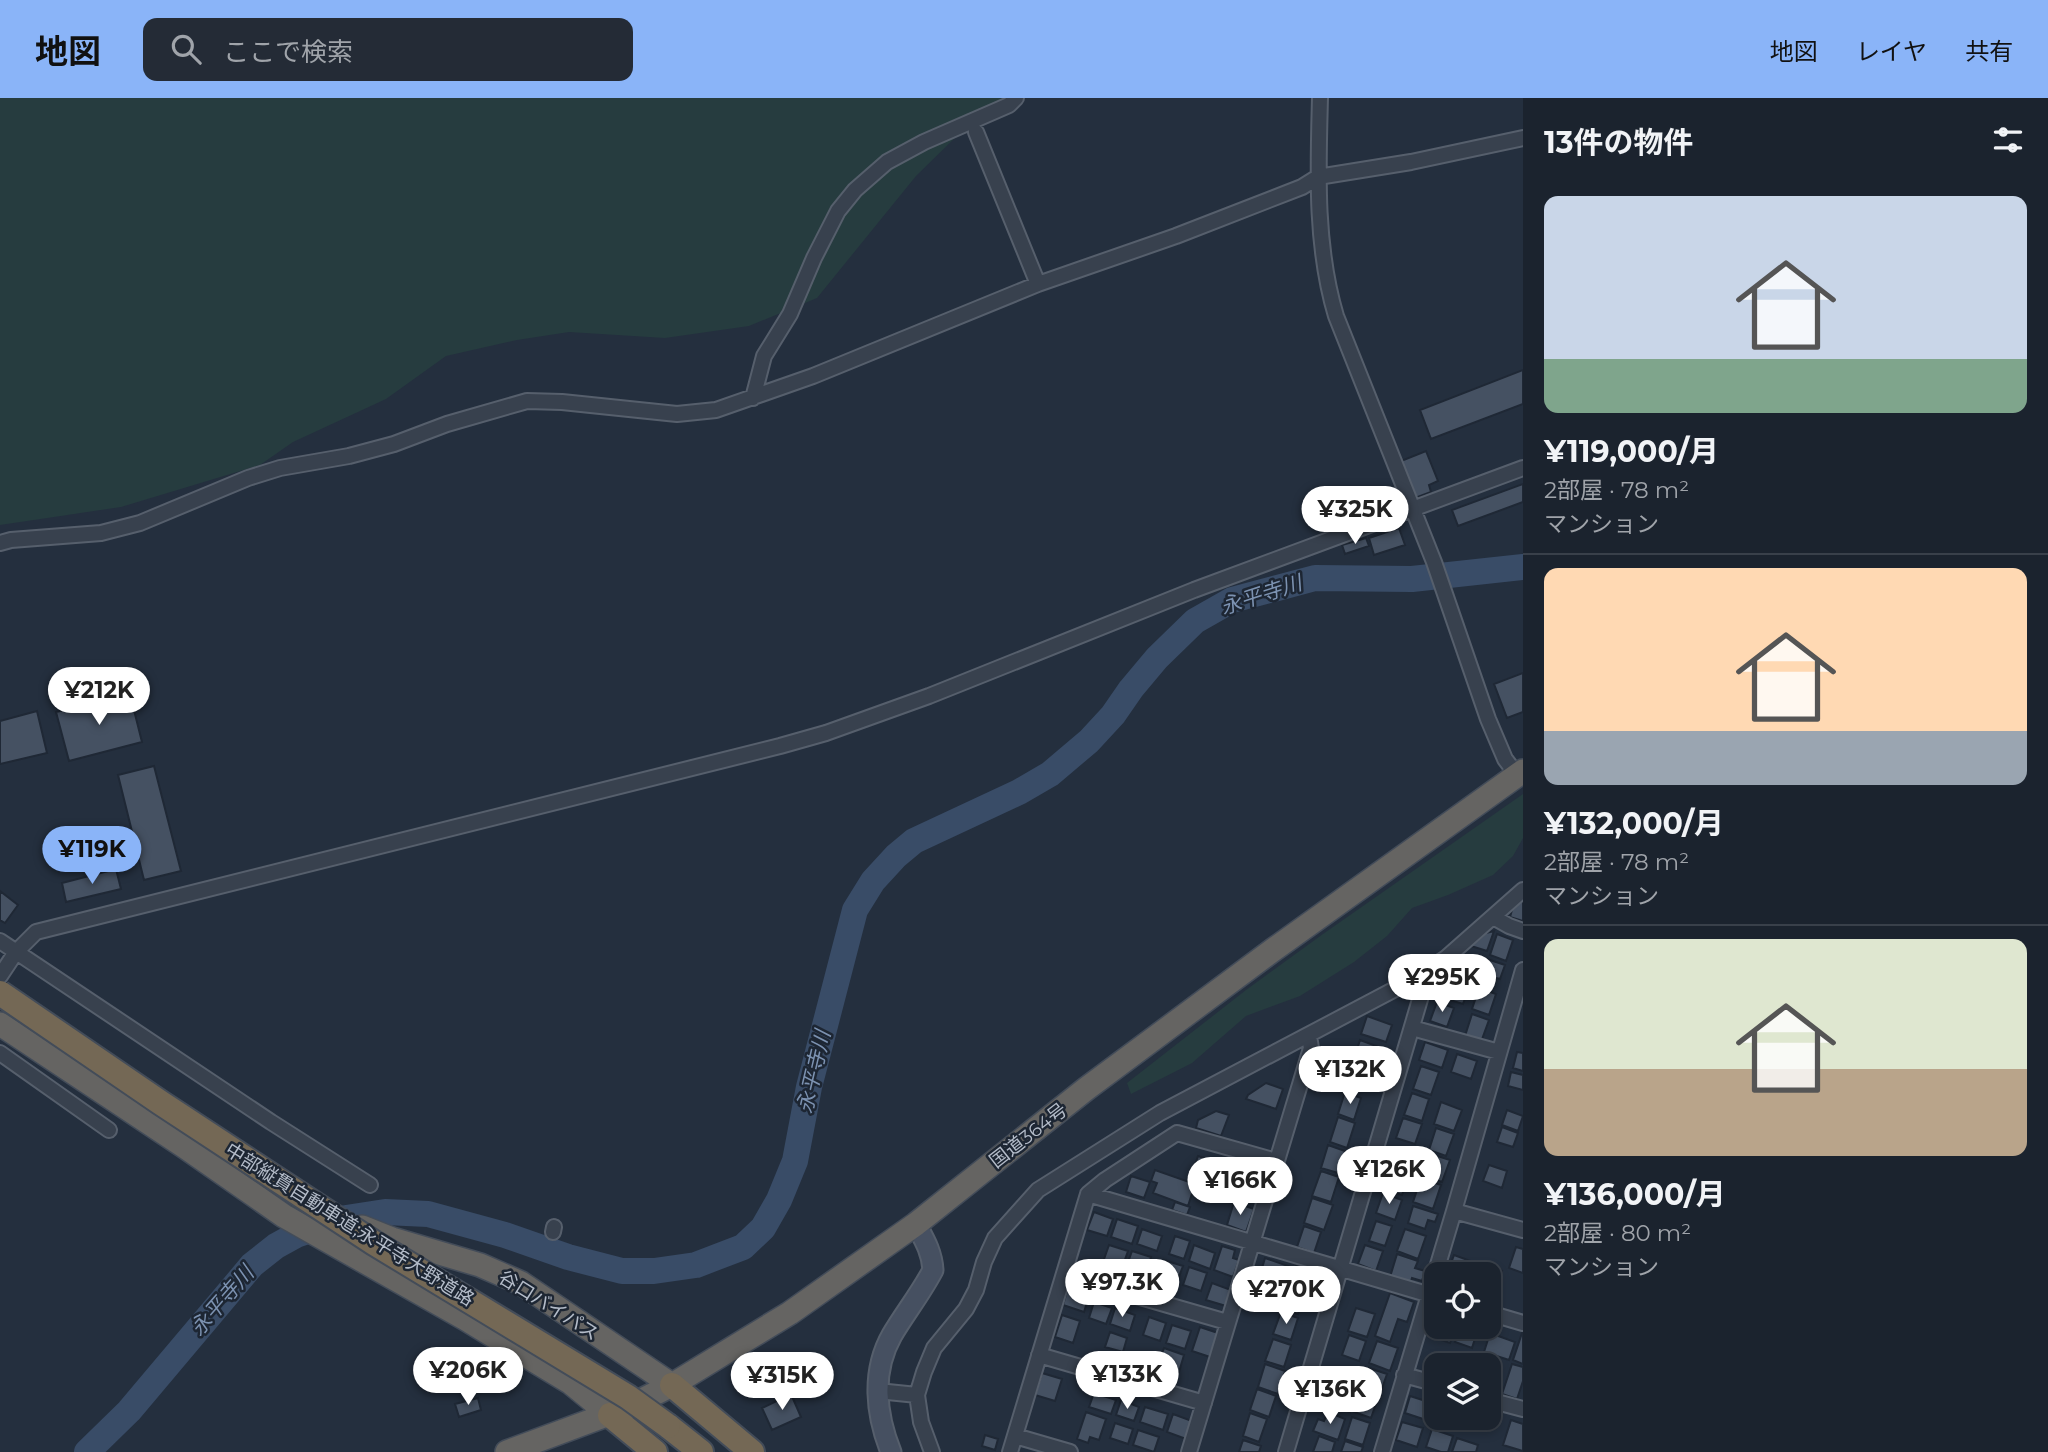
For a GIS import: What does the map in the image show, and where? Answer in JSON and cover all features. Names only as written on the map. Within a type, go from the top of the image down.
[{"type":"highway","name":"国道364号","points":[[507,1452],[610,1415],[672,1385],[790,1313],[916,1224],[1097,1081],[1273,950],[1520,773]]},
{"type":"highway","name":"中部縦貫自動車道;永平寺大野道路","points":[[0,993],[293,1191],[628,1397],[701,1452]]},
{"type":"highway","name":"谷口バイパス","points":[[0,1024],[284,1216],[464,1318],[570,1383],[610,1415]]},
{"type":"highway","name":"谷口バイパス","points":[[185,1147],[306,1204],[392,1239],[480,1265],[521,1283],[672,1385]]},
{"type":"highway","points":[[672,1385],[752,1452]]},
{"type":"highway","points":[[610,1415],[655,1452]]},
{"type":"main road","points":[[891,1452],[880,1416],[878,1391],[881,1362],[891,1338],[933,1270],[932,1258],[916,1224]]},
{"type":"street","points":[[753,398],[764,356],[790,314],[838,211],[855,190],[887,162],[924,142],[1009,105],[1016,98]]},
{"type":"street","points":[[1321,98],[1318,177],[1325,268],[1336,316],[1445,591],[1488,719],[1505,759],[1520,773]]},
{"type":"street","points":[[976,132],[1038,284]]},
{"type":"street","points":[[0,543],[101,533],[140,523],[248,478],[280,468],[349,456],[394,444],[447,424],[527,401],[677,414],[716,410],[753,398],[1038,284],[1303,187],[1318,177],[1410,162],[1523,138]]},
{"type":"street","points":[[0,976],[16,952],[36,932],[826,733],[929,696],[1194,590],[1523,468]]},
{"type":"street","points":[[932,1452],[921,1422],[917,1395],[924,1372],[934,1348],[966,1310],[995,1238],[1038,1190],[1160,1114],[1416,978],[1446,958],[1523,890]]},
{"type":"street","points":[[1493,917],[1523,930]]},
{"type":"street","points":[[0,941],[370,1185]]},
{"type":"street","points":[[1441,1262],[1523,970]]},
{"type":"street","points":[[1286,1452],[1422,996],[1416,978]]},
{"type":"street","points":[[1412,1028],[1499,1052]]},
{"type":"street","points":[[1189,1452],[1311,1048],[1308,1036]]},
{"type":"street","points":[[0,1053],[109,1130]]},
{"type":"street","points":[[1010,1452],[1088,1194],[1177,1133],[1276,1161]]},
{"type":"street","points":[[1088,1194],[1424,1294]]},
{"type":"street","points":[[1454,1210],[1523,1230]]},
{"type":"street","points":[[1064,1275],[1227,1322]]},
{"type":"street","points":[[1501,1317],[1523,1323]]},
{"type":"street","points":[[1382,1452],[1404,1375],[1424,1319]]},
{"type":"street","points":[[1039,1355],[1204,1402]]},
{"type":"street","points":[[1404,1375],[1424,1380]]},
{"type":"street","points":[[878,1391],[917,1395]]},
{"type":"street","points":[[1501,1403],[1523,1409]]},
{"type":"street","points":[[1015,1436],[1070,1452]]},
{"type":"green space","points":[[0,98],[1024,98],[1014,107],[962,131],[916,176],[817,298],[749,326],[665,338],[569,332],[517,340],[446,356],[386,399],[293,442],[260,465],[121,507],[0,525]]},
{"type":"green space","points":[[1523,794],[1523,838],[1513,856],[1493,875],[1412,908],[1387,936],[1354,962],[1300,996],[1246,1016],[1192,1063],[1131,1094],[1127,1083],[1246,990]]},
{"type":"building","points":[[1523,370],[1523,404],[1431,439],[1420,410]]},
{"type":"building","points":[[1426,451],[1438,481],[1429,485],[1431,492],[1415,498],[1401,461]]},
{"type":"building","points":[[1523,484],[1523,502],[1458,526],[1452,510]]},
{"type":"building","points":[[1399,528],[1405,545],[1374,555],[1369,538]]},
{"type":"building","points":[[1366,538],[1369,546],[1345,554],[1342,545]]},
{"type":"building","points":[[1523,673],[1523,712],[1507,718],[1494,684]]},
{"type":"building","points":[[130,694],[142,742],[69,761],[56,712]]},
{"type":"building","points":[[37,711],[47,753],[0,764],[0,721]]},
{"type":"building","points":[[154,766],[181,871],[144,880],[118,775]]},
{"type":"building","points":[[116,869],[121,889],[66,902],[62,883]]},
{"type":"building","points":[[0,891],[18,905],[5,923],[0,920]]},
{"type":"building","points":[[1523,900],[1523,921],[1510,917],[1512,910]]},
{"type":"building","points":[[1494,931],[1487,951],[1471,946],[1486,933]]},
{"type":"building","points":[[1497,934],[1513,940],[1506,961],[1490,955]]},
{"type":"building","points":[[1459,957],[1477,963],[1471,980],[1453,974]]},
{"type":"building","points":[[1487,959],[1505,965],[1500,979],[1496,978],[1493,987],[1479,983]]},
{"type":"building","points":[[1454,978],[1465,982],[1463,989],[1468,990],[1463,1004],[1450,1000],[1451,995],[1447,993]]},
{"type":"building","points":[[1479,988],[1496,994],[1489,1015],[1472,1009]]},
{"type":"building","points":[[1437,1002],[1454,1008],[1447,1027],[1430,1021]]},
{"type":"building","points":[[1472,1014],[1489,1020],[1481,1042],[1465,1036]]},
{"type":"building","points":[[1367,1016],[1392,1025],[1386,1042],[1361,1034]]},
{"type":"building","points":[[1360,1040],[1379,1047],[1373,1066],[1354,1059]]},
{"type":"building","points":[[1425,1042],[1448,1050],[1442,1068],[1419,1060]]},
{"type":"building","points":[[1517,1052],[1523,1053],[1523,1071],[1513,1068]]},
{"type":"building","points":[[1457,1054],[1477,1061],[1471,1079],[1451,1072]]},
{"type":"building","points":[[1354,1064],[1371,1069],[1363,1091],[1347,1086]]},
{"type":"building","points":[[1421,1066],[1439,1072],[1431,1095],[1413,1089]]},
{"type":"building","points":[[1511,1072],[1523,1075],[1523,1090],[1508,1086]]},
{"type":"building","points":[[1266,1083],[1283,1089],[1276,1109],[1246,1099]]},
{"type":"building","points":[[1345,1092],[1361,1098],[1354,1120],[1338,1114]]},
{"type":"building","points":[[1412,1093],[1429,1099],[1422,1121],[1404,1115]]},
{"type":"building","points":[[1441,1102],[1462,1110],[1454,1131],[1434,1124]]},
{"type":"building","points":[[1507,1110],[1523,1116],[1518,1131],[1502,1125]]},
{"type":"building","points":[[1216,1111],[1229,1115],[1221,1136],[1196,1128],[1198,1120]]},
{"type":"building","points":[[1338,1117],[1355,1123],[1347,1148],[1330,1142]]},
{"type":"building","points":[[1403,1118],[1422,1124],[1415,1144],[1396,1138]]},
{"type":"building","points":[[1502,1127],[1518,1133],[1513,1147],[1497,1142]]},
{"type":"building","points":[[1436,1128],[1454,1134],[1446,1156],[1429,1150]]},
{"type":"building","points":[[1328,1145],[1345,1151],[1338,1173],[1321,1168]]},
{"type":"building","points":[[1428,1153],[1450,1160],[1442,1182],[1421,1175]]},
{"type":"building","points":[[1198,1156],[1231,1167],[1224,1188],[1191,1177]]},
{"type":"building","points":[[1489,1165],[1507,1171],[1502,1188],[1483,1181]]},
{"type":"building","points":[[1391,1169],[1409,1175],[1402,1195],[1384,1189]]},
{"type":"building","points":[[1155,1170],[1195,1184],[1188,1206],[1153,1193],[1157,1183],[1151,1181]]},
{"type":"building","points":[[1321,1171],[1339,1177],[1331,1202],[1312,1196]]},
{"type":"building","points":[[1131,1176],[1150,1182],[1144,1198],[1126,1192]]},
{"type":"building","points":[[1421,1178],[1441,1185],[1433,1209],[1413,1202]]},
{"type":"building","points":[[1383,1193],[1402,1200],[1395,1220],[1376,1213]]},
{"type":"building","points":[[1312,1198],[1333,1205],[1324,1230],[1304,1223]]},
{"type":"building","points":[[1175,1202],[1190,1207],[1187,1215],[1172,1210]]},
{"type":"building","points":[[1234,1202],[1254,1209],[1246,1232],[1227,1225]]},
{"type":"building","points":[[1413,1206],[1438,1214],[1435,1222],[1428,1220],[1425,1229],[1408,1223]]},
{"type":"building","points":[[1094,1212],[1113,1219],[1107,1236],[1087,1230]]},
{"type":"building","points":[[1117,1219],[1138,1226],[1132,1244],[1111,1237]]},
{"type":"building","points":[[1376,1221],[1392,1226],[1385,1246],[1369,1241]]},
{"type":"building","points":[[1304,1226],[1321,1232],[1314,1253],[1297,1247]]},
{"type":"building","points":[[1142,1229],[1162,1236],[1157,1251],[1137,1244]]},
{"type":"building","points":[[1405,1229],[1426,1236],[1418,1259],[1397,1251]]},
{"type":"building","points":[[1175,1236],[1190,1241],[1184,1259],[1169,1254]]},
{"type":"building","points":[[1109,1245],[1128,1251],[1122,1268],[1103,1262]]},
{"type":"building","points":[[1194,1245],[1215,1253],[1210,1269],[1189,1261]]},
{"type":"building","points":[[1365,1245],[1383,1251],[1376,1271],[1358,1264]]},
{"type":"building","points":[[1222,1246],[1235,1250],[1233,1258],[1239,1260],[1233,1277],[1214,1270]]},
{"type":"building","points":[[1516,1247],[1523,1249],[1523,1273],[1509,1268]]},
{"type":"building","points":[[1132,1251],[1151,1257],[1146,1275],[1126,1268]]},
{"type":"building","points":[[1397,1254],[1418,1261],[1415,1268],[1424,1271],[1422,1281],[1412,1278],[1410,1284],[1390,1277]]},
{"type":"building","points":[[1454,1255],[1473,1262],[1451,1262]]},
{"type":"building","points":[[1265,1258],[1291,1267],[1285,1284],[1260,1275]]},
{"type":"building","points":[[1164,1260],[1183,1266],[1177,1282],[1159,1276]]},
{"type":"building","points":[[1296,1266],[1318,1273],[1311,1292],[1290,1285]]},
{"type":"building","points":[[1189,1267],[1207,1273],[1201,1291],[1183,1285]]},
{"type":"building","points":[[1269,1282],[1285,1287],[1278,1309],[1261,1303]]},
{"type":"building","points":[[1212,1283],[1231,1290],[1226,1306],[1206,1300]]},
{"type":"building","points":[[1251,1287],[1260,1290],[1256,1303],[1246,1300]]},
{"type":"building","points":[[1068,1288],[1089,1296],[1084,1312],[1063,1305]]},
{"type":"building","points":[[1292,1288],[1305,1293],[1298,1314],[1285,1310]]},
{"type":"building","points":[[1390,1293],[1414,1302],[1407,1322],[1398,1319],[1390,1342],[1375,1336]]},
{"type":"building","points":[[1094,1302],[1112,1308],[1106,1324],[1089,1318]]},
{"type":"building","points":[[1115,1308],[1135,1315],[1130,1331],[1110,1324]]},
{"type":"building","points":[[1356,1308],[1375,1314],[1367,1337],[1348,1331]]},
{"type":"building","points":[[1281,1312],[1298,1318],[1291,1340],[1273,1334]]},
{"type":"building","points":[[1062,1315],[1080,1321],[1073,1343],[1055,1337]]},
{"type":"building","points":[[1149,1317],[1166,1323],[1160,1341],[1143,1335]]},
{"type":"building","points":[[1172,1325],[1191,1331],[1185,1349],[1166,1343]]},
{"type":"building","points":[[1200,1327],[1218,1333],[1210,1357],[1192,1351]]},
{"type":"building","points":[[1110,1332],[1127,1338],[1123,1352],[1105,1347]]},
{"type":"building","points":[[1523,1333],[1523,1364],[1513,1360]]},
{"type":"building","points":[[1349,1335],[1366,1341],[1359,1361],[1342,1355]]},
{"type":"building","points":[[1501,1337],[1515,1342],[1509,1360],[1501,1357],[1501,1353],[1484,1352],[1488,1339]]},
{"type":"building","points":[[1273,1339],[1291,1345],[1284,1367],[1265,1361]]},
{"type":"building","points":[[1456,1339],[1475,1339],[1472,1348],[1455,1342]]},
{"type":"building","points":[[1377,1341],[1398,1348],[1390,1371],[1369,1363]]},
{"type":"building","points":[[1164,1348],[1184,1355],[1179,1372],[1158,1365]]},
{"type":"building","points":[[1265,1364],[1285,1371],[1278,1394],[1258,1387]]},
{"type":"building","points":[[1512,1364],[1523,1367],[1523,1381],[1517,1399],[1502,1394]]},
{"type":"building","points":[[1369,1368],[1387,1374],[1380,1394],[1362,1388]]},
{"type":"building","points":[[1042,1373],[1062,1379],[1055,1401],[1035,1395]]},
{"type":"building","points":[[1333,1386],[1356,1394],[1350,1412],[1332,1406],[1335,1399],[1329,1397]]},
{"type":"building","points":[[1257,1389],[1276,1396],[1269,1417],[1250,1410]]},
{"type":"building","points":[[1361,1392],[1378,1398],[1371,1418],[1354,1412]]},
{"type":"building","points":[[1094,1393],[1116,1400],[1111,1414],[1089,1407]]},
{"type":"building","points":[[791,1394],[801,1417],[772,1430],[762,1408]]},
{"type":"building","points":[[1410,1396],[1424,1400],[1424,1419],[1405,1413]]},
{"type":"building","points":[[478,1398],[481,1410],[459,1417],[455,1404]]},
{"type":"building","points":[[1121,1400],[1139,1407],[1134,1421],[1116,1415]]},
{"type":"building","points":[[1145,1407],[1168,1414],[1163,1430],[1140,1422]]},
{"type":"building","points":[[1086,1412],[1106,1419],[1099,1440],[1090,1437],[1088,1443],[1077,1439]]},
{"type":"building","points":[[1328,1412],[1345,1419],[1338,1440],[1313,1431],[1318,1419],[1324,1421]]},
{"type":"building","points":[[1250,1413],[1267,1419],[1259,1442],[1243,1436]]},
{"type":"building","points":[[1173,1414],[1192,1421],[1186,1439],[1167,1432]]},
{"type":"building","points":[[1352,1417],[1370,1423],[1363,1445],[1345,1439]]},
{"type":"building","points":[[1511,1420],[1523,1424],[1523,1451],[1503,1445]]},
{"type":"building","points":[[1402,1422],[1423,1428],[1417,1447],[1396,1440]]},
{"type":"building","points":[[1115,1423],[1133,1429],[1128,1444],[1110,1438]]},
{"type":"building","points":[[1138,1430],[1159,1437],[1154,1452],[1133,1445]]},
{"type":"building","points":[[1432,1430],[1453,1436],[1448,1452],[1426,1447]]},
{"type":"building","points":[[985,1435],[998,1439],[995,1450],[982,1446]]},
{"type":"building","points":[[1319,1436],[1335,1442],[1332,1452],[1313,1452]]},
{"type":"building","points":[[1457,1438],[1478,1445],[1476,1452],[1452,1452]]},
{"type":"building","points":[[1243,1440],[1261,1446],[1259,1452],[1239,1452]]},
{"type":"building","points":[[1345,1441],[1363,1447],[1361,1452],[1341,1452]]},
{"type":"waterway","name":"永平寺川","points":[[87,1452],[129,1411],[252,1265],[276,1246],[296,1235],[346,1218],[385,1212],[428,1214],[622,1271],[654,1271],[696,1265],[743,1247],[763,1228],[779,1200],[795,1161],[809,1087],[855,910],[873,881],[896,856],[914,841],[1019,792],[1050,774],[1089,741],[1157,658],[1195,621],[1232,600],[1315,578],[1412,579],[1523,567]]}]
